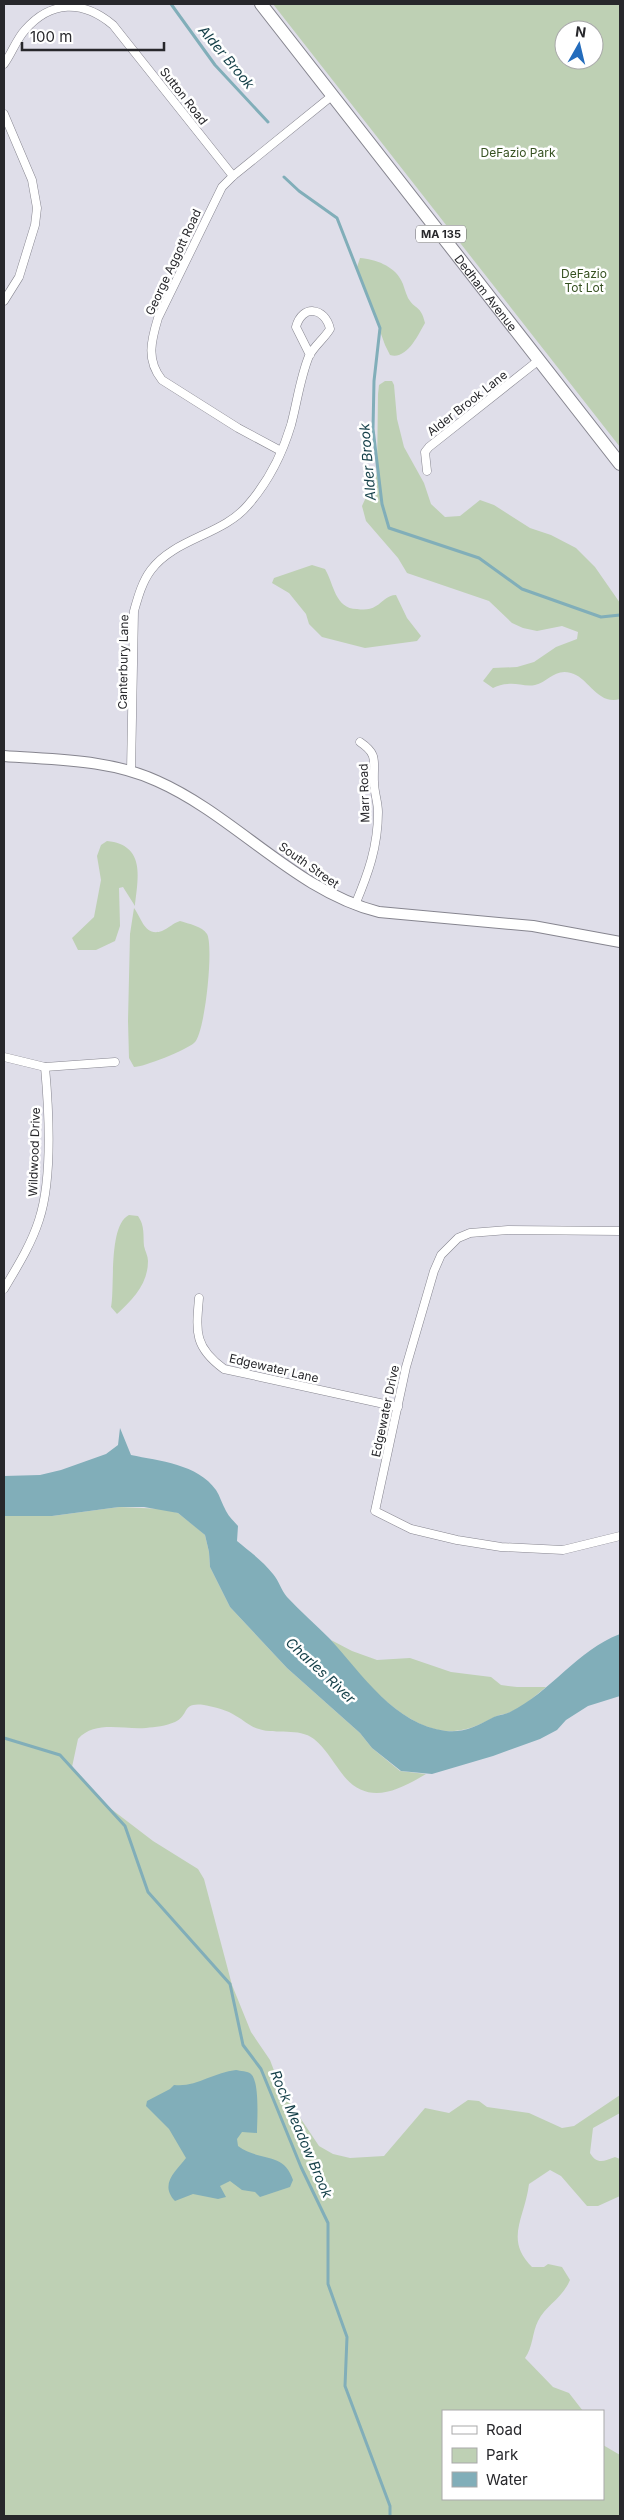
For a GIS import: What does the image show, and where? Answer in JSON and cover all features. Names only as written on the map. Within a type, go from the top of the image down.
[{"type":"main road","name":"Dedham Avenue","points":[[261,4],[620,464]]},
{"type":"street","name":"Sutton Road","points":[[4,64],[24,30],[34,19],[47,10],[67,4],[90,8],[113,25],[233,176]]},
{"type":"street","name":"George Aggott Road","points":[[281,451],[238,428],[168,385],[154,370],[151,355],[152,339],[158,318],[219,192],[233,176],[333,96]]},
{"type":"street","points":[[4,114],[32,180],[37,208],[35,225],[19,277],[4,301]]},
{"type":"street","name":"Canterbury Lane","points":[[132,771],[134,611],[140,588],[152,569],[168,554],[227,524],[247,507],[264,486],[281,451],[310,355],[330,329],[328,322],[321,313],[314,311],[304,312],[298,318],[296,327],[310,355]]},
{"type":"street","name":"Alder Brook Lane","points":[[428,471],[425,452],[429,447],[539,360]]},
{"type":"street","name":"Marr Road","points":[[355,905],[373,860],[378,811],[374,782],[374,756],[372,750],[360,742]]},
{"type":"street","name":"South Street","points":[[4,756],[105,764],[132,771],[157,781],[198,802],[316,886],[337,898],[378,912],[533,926],[620,942]]},
{"type":"street","points":[[4,1057],[45,1067],[115,1062]]},
{"type":"street","name":"Wildwood Drive","points":[[4,1289],[30,1244],[44,1200],[48,1165],[45,1067]]},
{"type":"street","name":"Edgewater Drive","points":[[620,1231],[508,1230],[470,1233],[458,1238],[441,1255],[434,1271],[406,1367],[375,1511],[410,1529],[501,1548],[563,1550],[620,1536]]},
{"type":"street","name":"Edgewater Lane","points":[[199,1298],[196,1333],[204,1350],[224,1369],[398,1407]]},
{"type":"green space","name":"DeFazio Park","points":[[273,4],[620,4],[620,447]]},
{"type":"green space","points":[[360,258],[378,262],[394,271],[402,282],[408,298],[420,310],[425,323],[411,345],[402,354],[390,355],[385,345],[357,267]]},
{"type":"green space","points":[[385,381],[392,381],[394,385],[397,419],[404,447],[424,483],[431,504],[445,517],[460,516],[480,500],[494,505],[530,528],[551,535],[576,548],[595,567],[620,603],[620,699],[612,700],[605,698],[577,676],[565,672],[560,672],[540,683],[532,685],[506,684],[493,688],[483,681],[493,668],[517,667],[534,662],[556,647],[577,639],[578,632],[562,626],[537,631],[523,628],[512,623],[489,601],[407,573],[398,558],[366,521],[362,506],[377,473],[378,394],[379,385]]},
{"type":"green space","points":[[312,565],[325,569],[336,595],[344,605],[350,608],[369,609],[388,597],[396,595],[407,618],[421,636],[417,641],[365,648],[322,637],[309,624],[306,614],[289,593],[272,583],[274,578]]},
{"type":"green space","points":[[107,841],[120,844],[134,856],[138,874],[135,906],[123,887],[119,888],[120,926],[115,941],[96,950],[78,950],[72,938],[94,917],[101,880],[97,856],[101,845]]},
{"type":"green space","points":[[134,908],[145,926],[152,931],[162,931],[180,921],[205,931],[209,942],[209,972],[202,1024],[194,1043],[165,1058],[134,1067],[129,1058],[128,1021],[130,934]]},
{"type":"green space","points":[[129,1215],[138,1216],[142,1223],[144,1246],[148,1259],[147,1269],[138,1290],[129,1303],[117,1314],[111,1307],[115,1243],[122,1221]]},
{"type":"green space","points":[[119,1507],[164,1509],[178,1513],[205,1535],[210,1567],[230,1607],[287,1668],[360,1733],[372,1748],[400,1771],[426,1774],[392,1790],[370,1793],[350,1782],[322,1746],[308,1735],[259,1729],[229,1712],[204,1705],[192,1705],[180,1719],[168,1724],[146,1728],[101,1728],[85,1733],[78,1739],[72,1767],[102,1802],[153,1841],[198,1869],[204,1879],[232,1985],[251,2032],[270,2060],[281,2089],[319,2146],[333,2154],[350,2158],[384,2156],[425,2108],[449,2113],[468,2100],[479,2101],[487,2107],[529,2113],[562,2128],[574,2126],[620,2095],[620,2113],[593,2128],[590,2153],[598,2161],[615,2157],[620,2159],[620,2196],[598,2206],[587,2206],[561,2176],[550,2170],[529,2184],[518,2228],[519,2247],[532,2267],[544,2267],[548,2264],[562,2267],[570,2280],[563,2292],[541,2315],[530,2349],[525,2358],[553,2387],[569,2393],[582,2410],[442,2410],[442,2500],[604,2500],[604,2446],[620,2455],[620,2516],[4,2516],[4,1516],[52,1516]]},
{"type":"green space","points":[[331,1640],[352,1651],[377,1660],[410,1658],[451,1672],[491,1677],[501,1685],[546,1687],[518,1708],[476,1726],[454,1731],[436,1729],[418,1723],[401,1713],[385,1700],[369,1685]]},
{"type":"water","name":"Charles River","points":[[120,1428],[131,1455],[189,1469],[208,1481],[216,1490],[227,1513],[238,1526],[237,1541],[269,1569],[287,1597],[330,1639],[367,1682],[395,1708],[411,1719],[428,1727],[446,1731],[465,1730],[476,1726],[525,1704],[590,1650],[620,1634],[620,1696],[588,1706],[566,1720],[557,1730],[540,1739],[493,1756],[432,1774],[401,1771],[372,1748],[360,1733],[287,1668],[230,1607],[210,1567],[205,1535],[178,1513],[144,1507],[119,1507],[52,1516],[4,1516],[4,1476],[40,1475],[61,1470],[106,1454],[118,1445]]},
{"type":"water","points":[[236,2070],[251,2074],[254,2078],[257,2102],[257,2133],[242,2132],[237,2139],[238,2146],[246,2151],[270,2158],[284,2165],[293,2180],[290,2187],[260,2197],[255,2192],[242,2190],[230,2181],[220,2186],[226,2197],[218,2199],[193,2194],[175,2201],[170,2195],[169,2183],[186,2158],[169,2129],[146,2106],[147,2101],[174,2085],[189,2084]]},
{"type":"waterway","name":"Alder Brook","points":[[171,4],[215,65],[268,122]]},
{"type":"waterway","name":"Alder Brook","points":[[284,177],[299,191],[337,218],[380,328],[374,381],[373,429],[382,504],[389,528],[479,558],[522,589],[601,617],[620,615]]},
{"type":"waterway","name":"Rock Meadow Brook","points":[[4,1738],[60,1755],[125,1826],[148,1892],[230,1984],[243,2045],[261,2069],[301,2167],[328,2223],[328,2284],[347,2337],[345,2386],[390,2506],[390,2516]]},
{"type":"park label","name":"DeFazio Tot Lot","points":[[584,280]]}]
